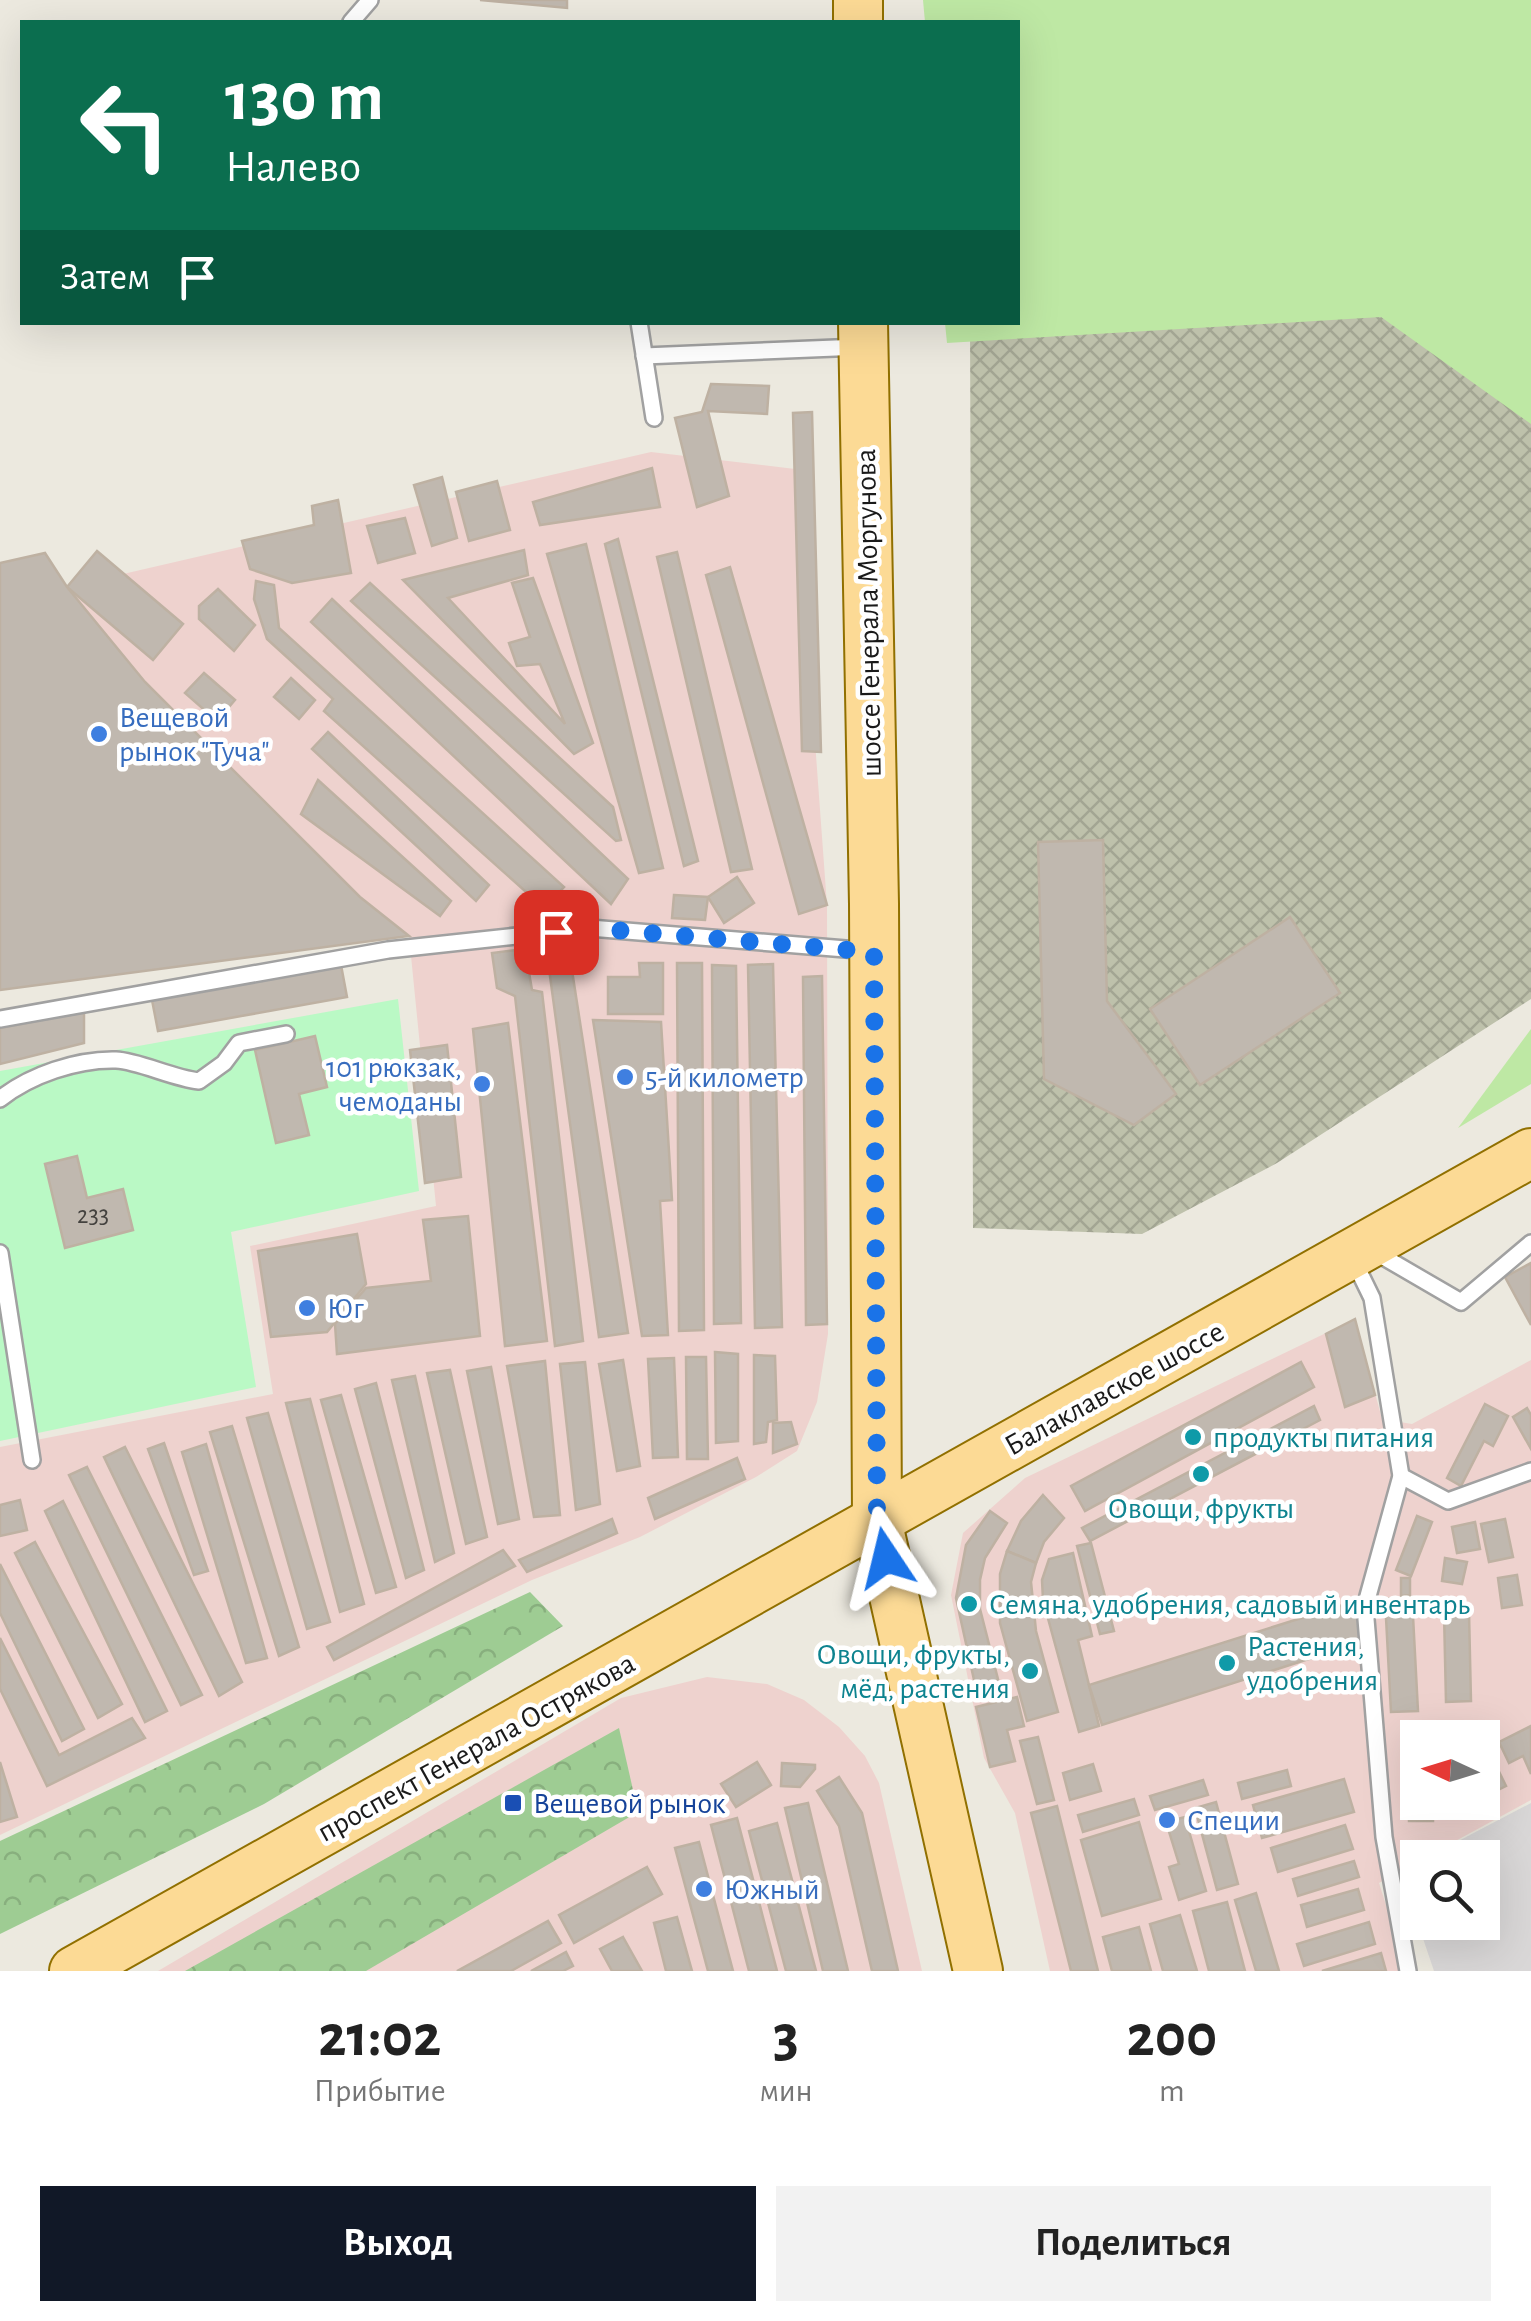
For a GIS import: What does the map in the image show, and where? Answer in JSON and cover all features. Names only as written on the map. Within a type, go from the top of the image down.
[{"type":"main road","name":"шоссе Генерала Моргунова","points":[[864,335],[874,904],[877,1520],[978,1971]]},
{"type":"main road","name":"Балаклавское шоссе","points":[[877,1520],[1531,1153]]},
{"type":"main road","name":"проспект Генерала Острякова","points":[[74,1971],[877,1520]]},
{"type":"lane","points":[[353,20],[370,0]]},
{"type":"lane","points":[[639,325],[654,418]]},
{"type":"lane","points":[[644,356],[864,335]]},
{"type":"lane","points":[[0,1019],[388,950],[590,928],[874,952]]},
{"type":"lane","points":[[0,1099],[59,1068],[118,1060],[174,1078],[199,1081],[224,1062],[239,1043],[286,1034]]},
{"type":"lane","points":[[1359,1251],[1461,1302],[1531,1243]]},
{"type":"lane","points":[[1359,1251],[1372,1298],[1401,1476],[1365,1606],[1384,1837],[1408,1971]]},
{"type":"lane","points":[[0,1253],[32,1460]]},
{"type":"lane","points":[[1401,1476],[1448,1500],[1531,1471]]},
{"type":"shaded area","points":[[1531,224],[1531,999],[1277,1163],[1142,1234],[973,1228],[970,325],[1020,325],[1020,322]]},
{"type":"shaded area","name":"5-й километр","points":[[651,452],[795,469],[827,905],[828,1334],[817,1402],[797,1451],[756,1477],[640,1537],[532,1580],[0,1835],[0,1447],[273,1394],[250,1246],[436,1206],[409,936],[360,897],[145,682],[67,587]]},
{"type":"shaded area","points":[[1355,1319],[1382,1419],[1412,1424],[1531,1360],[1531,1800],[1500,1817],[1500,1720],[1400,1720],[1400,1820],[1494,1820],[1457,1840],[1400,1840],[1400,1871],[1379,1883],[1407,1971],[1050,1971],[1015,1813],[984,1758],[951,1595],[963,1533],[1025,1478]]},
{"type":"shaded area","points":[[707,1677],[767,1684],[804,1700],[839,1727],[865,1756],[879,1783],[922,1971],[158,1971],[621,1698]]},
{"type":"shaded area","points":[[1531,1803],[1531,1971],[1434,1971],[1424,1940],[1500,1940],[1500,1840],[1460,1840]]},
{"type":"green space","points":[[923,0],[1531,0],[1531,424],[1381,317],[947,343],[945,325],[1020,325],[1020,20],[925,20]]},
{"type":"green space","points":[[398,999],[419,1191],[231,1232],[256,1387],[0,1441],[0,1071]]},
{"type":"green space","points":[[1531,1029],[1531,1084],[1458,1128]]},
{"type":"green space","points":[[530,1592],[563,1626],[264,1804],[0,1934],[0,1841]]},
{"type":"green space","points":[[619,1728],[638,1812],[366,1971],[185,1971]]},
{"type":"building","points":[[480,0],[567,0],[567,8]]},
{"type":"building","points":[[711,384],[769,386],[767,414],[708,411],[729,496],[697,507],[675,418],[702,412]]},
{"type":"building","points":[[812,412],[821,752],[802,751],[793,413]]},
{"type":"building","points":[[652,468],[660,507],[540,525],[533,502]]},
{"type":"building","points":[[442,477],[457,538],[432,546],[414,485]]},
{"type":"building","points":[[497,481],[510,530],[469,541],[456,492]]},
{"type":"building","points":[[338,500],[351,573],[292,583],[250,569],[242,541],[314,525],[312,506]]},
{"type":"building","points":[[405,518],[415,553],[378,563],[367,526]]},
{"type":"building","points":[[618,539],[698,861],[684,866],[605,544]]},
{"type":"building","points":[[586,544],[663,868],[639,873],[547,554]]},
{"type":"building","points":[[524,550],[528,575],[448,598],[565,724],[540,664],[517,666],[509,643],[530,637],[512,583],[533,578],[593,743],[574,754],[403,580]]},
{"type":"building","points":[[97,551],[183,624],[153,660],[67,587]]},
{"type":"building","points":[[677,552],[752,869],[731,872],[657,557]]},
{"type":"building","name":"Вещевой рынок \"Туча\"","points":[[45,553],[67,587],[145,682],[360,897],[409,936],[0,990],[0,563]]},
{"type":"building","points":[[730,567],[827,905],[799,914],[706,575]]},
{"type":"building","points":[[256,581],[274,585],[279,628],[564,887],[544,908],[324,711],[333,699],[267,639],[254,599]]},
{"type":"building","points":[[370,583],[613,807],[621,840],[616,841],[351,601]]},
{"type":"building","points":[[218,589],[255,625],[234,651],[199,619],[199,606]]},
{"type":"building","points":[[332,599],[628,879],[611,904],[311,622]]},
{"type":"building","points":[[204,673],[235,700],[217,721],[185,693]]},
{"type":"building","points":[[291,678],[315,700],[299,719],[274,697]]},
{"type":"building","points":[[328,732],[489,885],[476,901],[312,749]]},
{"type":"building","points":[[318,780],[451,901],[440,916],[301,814]]},
{"type":"building","points":[[1103,840],[1107,1001],[1176,1094],[1134,1125],[1044,1079],[1038,842]]},
{"type":"building","points":[[737,877],[754,903],[724,923],[708,897]]},
{"type":"building","points":[[674,895],[708,897],[705,920],[672,918]]},
{"type":"building","points":[[1290,917],[1340,993],[1200,1085],[1150,1009]]},
{"type":"building","points":[[525,949],[532,990],[542,992],[583,1341],[555,1346],[515,996],[497,988],[492,953]]},
{"type":"building","points":[[569,951],[628,1333],[599,1337],[547,954]]},
{"type":"building","points":[[639,963],[663,963],[663,1014],[608,1014],[608,977],[640,977]]},
{"type":"building","points":[[677,963],[702,963],[704,1330],[679,1331]]},
{"type":"building","points":[[773,964],[782,1327],[755,1328],[748,965]]},
{"type":"building","points":[[341,965],[347,997],[158,1031],[152,1000]]},
{"type":"building","points":[[712,965],[736,966],[741,1323],[714,1324]]},
{"type":"building","points":[[822,976],[827,1324],[806,1325],[803,977]]},
{"type":"building","points":[[84,1012],[84,1043],[0,1064],[0,1028]]},
{"type":"building","points":[[593,1020],[661,1022],[672,1200],[660,1201],[668,1335],[642,1336]]},
{"type":"building","points":[[508,1023],[547,1341],[505,1346],[473,1029]]},
{"type":"building","points":[[315,1036],[327,1087],[299,1094],[309,1135],[276,1143],[255,1050]]},
{"type":"building","points":[[447,1045],[461,1177],[425,1183],[410,1050]]},
{"type":"building","points":[[77,1156],[87,1198],[123,1189],[133,1230],[65,1248],[45,1164]]},
{"type":"building","points":[[468,1216],[480,1336],[337,1354],[335,1324],[366,1288],[431,1281],[423,1220]]},
{"type":"building","name":"Юг","points":[[357,1234],[366,1284],[327,1332],[271,1337],[258,1251]]},
{"type":"building","points":[[1531,1263],[1531,1325],[1505,1277]]},
{"type":"building","points":[[1355,1319],[1375,1395],[1345,1407],[1326,1334]]},
{"type":"building","points":[[715,1352],[738,1354],[738,1441],[716,1443]]},
{"type":"building","points":[[754,1355],[775,1356],[777,1420],[768,1422],[766,1442],[754,1444]]},
{"type":"building","points":[[686,1357],[706,1357],[708,1459],[687,1459]]},
{"type":"building","points":[[674,1358],[678,1457],[653,1458],[648,1359]]},
{"type":"building","points":[[623,1360],[640,1466],[617,1471],[599,1364]]},
{"type":"building","points":[[545,1361],[560,1515],[534,1517],[507,1366]]},
{"type":"building","points":[[585,1362],[600,1504],[576,1510],[560,1364]]},
{"type":"building","name":"продукты питания","points":[[1301,1362],[1314,1387],[1085,1511],[1071,1486]]},
{"type":"building","points":[[491,1367],[519,1519],[498,1524],[467,1371]]},
{"type":"building","points":[[450,1370],[487,1537],[466,1544],[427,1373]]},
{"type":"building","points":[[415,1376],[454,1553],[435,1562],[392,1380]]},
{"type":"building","points":[[376,1383],[424,1570],[406,1578],[355,1389]]},
{"type":"building","points":[[341,1395],[396,1587],[376,1593],[321,1400]]},
{"type":"building","points":[[310,1399],[364,1604],[340,1612],[286,1403]]},
{"type":"building","points":[[1485,1404],[1508,1416],[1493,1446],[1484,1441],[1461,1486],[1447,1478]]},
{"type":"building","name":"Овощи, фрукты","points":[[1314,1406],[1320,1420],[1090,1541],[1082,1528]]},
{"type":"building","points":[[1527,1408],[1531,1415],[1531,1449],[1513,1417]]},
{"type":"building","points":[[268,1413],[330,1622],[307,1629],[247,1418]]},
{"type":"building","points":[[791,1422],[797,1444],[773,1453],[773,1423]]},
{"type":"building","points":[[232,1426],[299,1647],[279,1656],[210,1432]]},
{"type":"building","points":[[164,1443],[208,1571],[194,1575],[148,1449]]},
{"type":"building","points":[[206,1444],[267,1658],[246,1663],[182,1452]]},
{"type":"building","points":[[125,1447],[242,1682],[219,1696],[104,1457]]},
{"type":"building","points":[[737,1458],[745,1479],[655,1519],[648,1498]]},
{"type":"building","points":[[87,1467],[202,1695],[181,1705],[69,1475]]},
{"type":"building","points":[[1043,1495],[1064,1518],[1044,1542],[1036,1563],[1007,1551],[1021,1521]]},
{"type":"building","points":[[20,1500],[27,1530],[0,1536],[0,1505]]},
{"type":"building","points":[[63,1501],[167,1711],[145,1722],[45,1511]]},
{"type":"building","name":"Семяна, удобрения, садовый инвентарь","points":[[990,1511],[1007,1523],[985,1558],[980,1580],[980,1609],[999,1683],[976,1689],[956,1598],[966,1545]]},
{"type":"building","points":[[1417,1516],[1432,1522],[1411,1576],[1396,1570]]},
{"type":"building","points":[[612,1519],[617,1533],[527,1572],[519,1560]]},
{"type":"building","points":[[1505,1519],[1513,1557],[1489,1562],[1481,1524]]},
{"type":"building","points":[[1475,1522],[1480,1549],[1457,1553],[1452,1527]]},
{"type":"building","points":[[35,1542],[122,1704],[98,1718],[15,1553]]},
{"type":"building","name":"Овощи, фрукты","points":[[1091,1543],[1114,1631],[1100,1634],[1077,1546]]},
{"type":"building","points":[[503,1550],[515,1566],[334,1660],[327,1647]]},
{"type":"building","name":"Овощи, фрукты, мёд, растения","points":[[1007,1551],[1036,1563],[1031,1582],[1036,1631],[1058,1712],[1027,1721],[1000,1623],[1000,1574]]},
{"type":"building","points":[[1073,1553],[1092,1636],[1078,1640],[1099,1726],[1079,1732],[1043,1600],[1042,1580],[1049,1559]]},
{"type":"building","points":[[1445,1558],[1467,1562],[1462,1584],[1442,1581]]},
{"type":"building","points":[[0,1564],[84,1729],[62,1741],[0,1613]]},
{"type":"building","points":[[1517,1575],[1522,1605],[1502,1608],[1498,1578]]},
{"type":"building","points":[[1401,1578],[1410,1578],[1410,1595],[1401,1596]]},
{"type":"building","points":[[1412,1597],[1418,1711],[1391,1712],[1385,1599]]},
{"type":"building","name":"Растения, удобрения","points":[[1352,1602],[1365,1641],[1102,1725],[1089,1685]]},
{"type":"building","points":[[1469,1612],[1471,1701],[1446,1702],[1444,1613]]},
{"type":"building","points":[[0,1638],[59,1755],[132,1718],[145,1738],[47,1786],[0,1689]]},
{"type":"building","points":[[1017,1697],[1024,1726],[1007,1730],[1015,1761],[990,1767],[976,1707]]},
{"type":"building","points":[[1531,1726],[1531,1774],[1523,1756],[1509,1763],[1500,1742]]},
{"type":"building","points":[[1038,1737],[1054,1800],[1037,1804],[1020,1741]]},
{"type":"building","points":[[0,1762],[17,1817],[0,1822]]},
{"type":"building","points":[[757,1762],[771,1785],[736,1807],[721,1784]]},
{"type":"building","points":[[782,1763],[815,1765],[815,1769],[800,1787],[781,1786]]},
{"type":"building","points":[[1093,1764],[1101,1791],[1070,1800],[1063,1773]]},
{"type":"building","points":[[1287,1770],[1291,1786],[1242,1799],[1238,1783]]},
{"type":"building","points":[[839,1777],[862,1813],[898,1971],[872,1971],[839,1826],[817,1791]]},
{"type":"building","points":[[1344,1779],[1354,1812],[1262,1838],[1253,1805]]},
{"type":"building","points":[[1203,1780],[1208,1795],[1155,1810],[1150,1796]]},
{"type":"building","points":[[1134,1799],[1139,1815],[1083,1832],[1078,1815]]},
{"type":"building","points":[[1216,1802],[1238,1884],[1217,1890],[1195,1808]]},
{"type":"building","points":[[808,1803],[848,1971],[823,1971],[785,1808]]},
{"type":"building","points":[[1057,1806],[1098,1971],[1071,1971],[1031,1813]]},
{"type":"building","points":[[1185,1817],[1206,1891],[1179,1900],[1169,1867],[1179,1864],[1166,1822]]},
{"type":"building","points":[[737,1818],[777,1971],[749,1971],[711,1825]]},
{"type":"building","points":[[1139,1822],[1161,1899],[1102,1916],[1081,1840]]},
{"type":"building","points":[[777,1823],[816,1971],[786,1971],[749,1831]]},
{"type":"building","points":[[1345,1825],[1353,1849],[1278,1872],[1271,1848]]},
{"type":"building","points":[[699,1842],[733,1971],[708,1971],[675,1848]]},
{"type":"building","points":[[1354,1861],[1359,1877],[1298,1896],[1293,1879]]},
{"type":"building","points":[[647,1867],[662,1894],[574,1943],[559,1915]]},
{"type":"building","points":[[1358,1889],[1364,1910],[1307,1927],[1301,1905]]},
{"type":"building","points":[[1256,1893],[1279,1971],[1256,1971],[1235,1900]]},
{"type":"building","points":[[1227,1902],[1245,1971],[1209,1971],[1193,1911]]},
{"type":"building","points":[[1180,1915],[1197,1971],[1163,1971],[1150,1924]]},
{"type":"building","points":[[677,1917],[692,1971],[666,1971],[654,1923]]},
{"type":"building","points":[[548,1921],[561,1943],[511,1971],[457,1971]]},
{"type":"building","points":[[1369,1922],[1375,1944],[1304,1966],[1297,1944]]},
{"type":"building","points":[[1139,1927],[1151,1971],[1112,1971],[1103,1937]]},
{"type":"building","points":[[623,1937],[642,1971],[612,1971],[600,1949]]},
{"type":"building","points":[[566,1952],[573,1966],[563,1971],[531,1971]]},
{"type":"building","points":[[1381,1953],[1386,1971],[1322,1971]]},
{"type":"place","name":"Вещевой рынок \"Туча\"","points":[[99,734]]},
{"type":"place","name":"5-й километр","points":[[625,1077]]},
{"type":"place","name":"101 рюкзак, чемоданы","points":[[482,1084]]},
{"type":"place","name":"Юг","points":[[307,1308]]},
{"type":"place","name":"продукты питания","points":[[1193,1437]]},
{"type":"place","name":"Овощи, фрукты","points":[[1201,1474]]},
{"type":"place","name":"Семяна, удобрения, садовый инвентарь","points":[[969,1604]]},
{"type":"place","name":"Растения, удобрения","points":[[1227,1663]]},
{"type":"place","name":"Овощи, фрукты, мёд, растения","points":[[1030,1671]]},
{"type":"place","name":"Вещевой рынок","points":[[513,1803]]},
{"type":"place","name":"Специи","points":[[1167,1820]]},
{"type":"place","name":"Южный","points":[[704,1889]]},
{"type":"route","points":[[556,932],[590,928],[874,952],[877,1520],[886,1558]]}]
